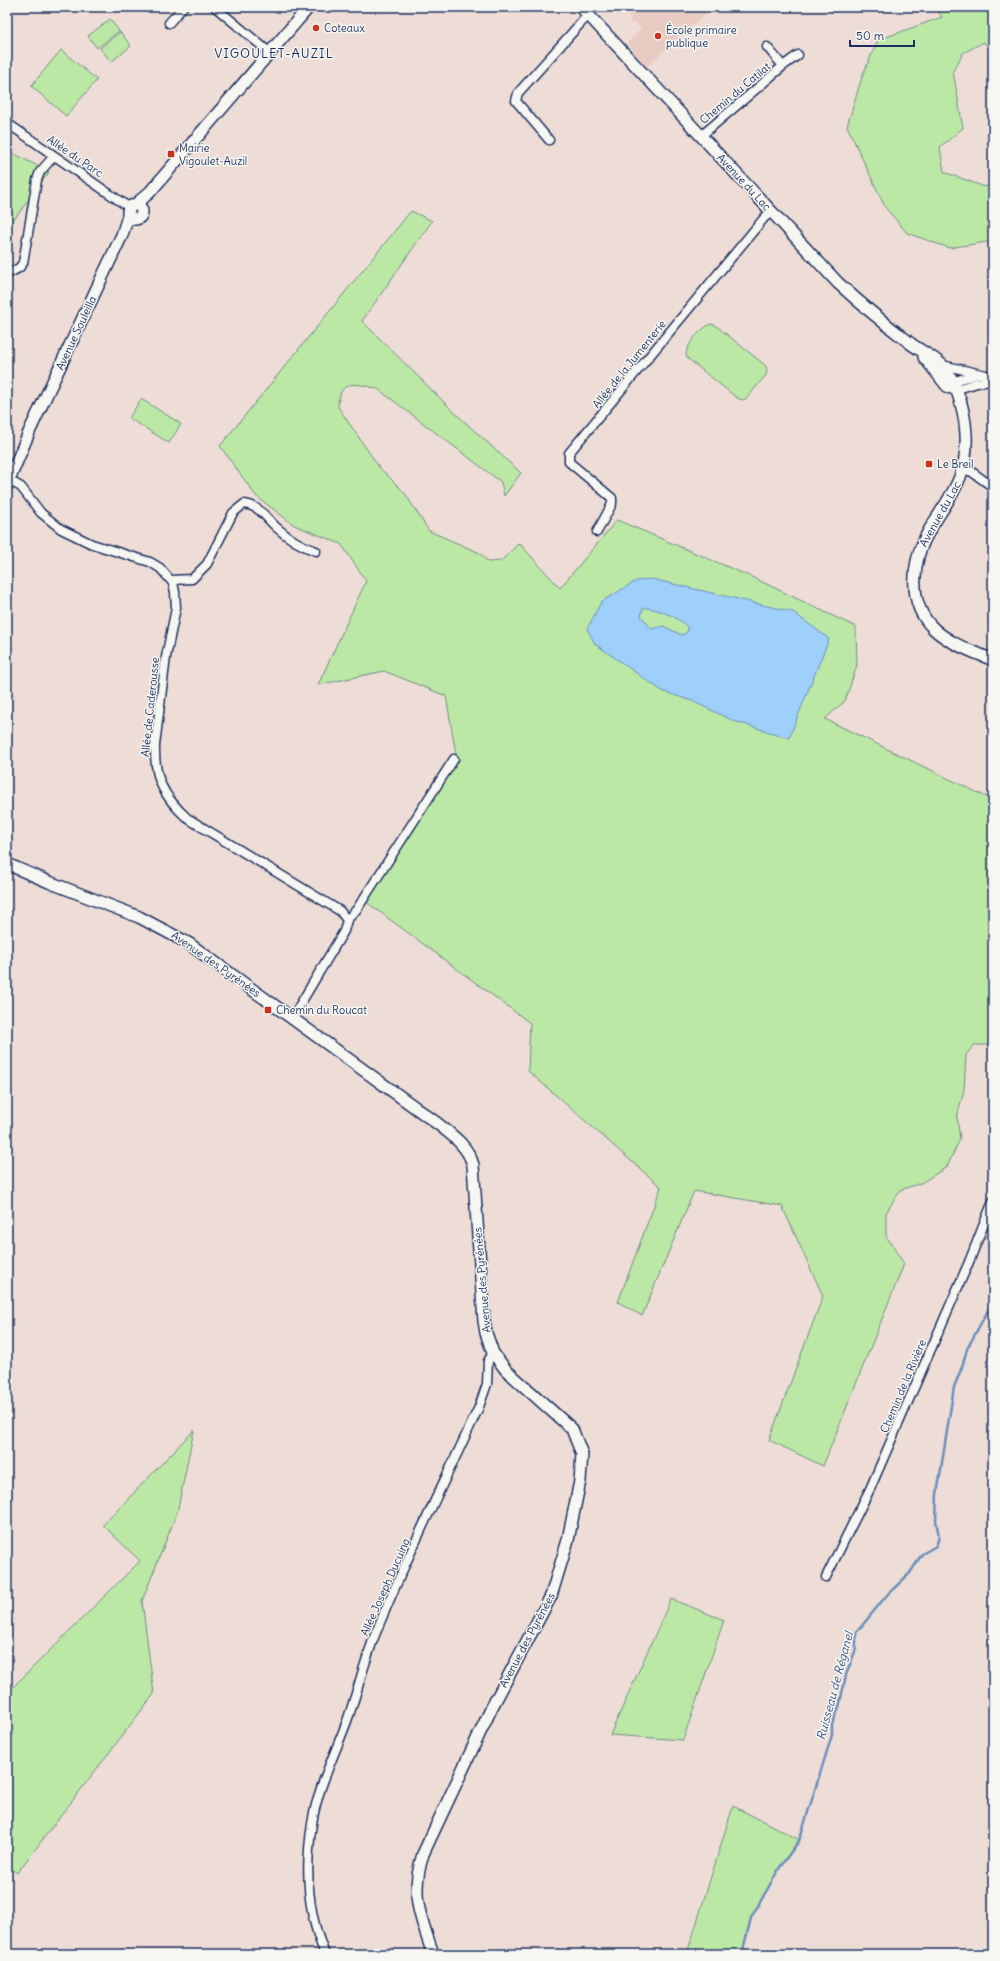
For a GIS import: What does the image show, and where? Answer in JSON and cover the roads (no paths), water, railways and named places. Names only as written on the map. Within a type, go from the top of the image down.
[{"type":"street","points":[[169,23],[183,7]]},
{"type":"street","points":[[215,7],[270,52]]},
{"type":"street","points":[[134,211],[309,7]]},
{"type":"street","points":[[549,140],[516,101],[518,93],[585,11]]},
{"type":"street","name":"Avenue du Lac","points":[[585,11],[772,212],[860,303],[916,348],[942,365],[953,387],[967,430],[963,469],[954,492],[923,541],[914,568],[916,593],[924,615],[934,629],[954,642],[993,660]]},
{"type":"street","name":"Chemin du Catilat","points":[[767,47],[783,66]]},
{"type":"street","name":"Chemin du Catilat","points":[[701,136],[798,55]]},
{"type":"street","name":"Allée du Parc","points":[[7,123],[134,211]]},
{"type":"street","points":[[7,274],[19,268],[23,263],[37,180],[43,168],[54,156]]},
{"type":"street","name":"Avenue Souleilla","points":[[8,481],[30,430],[134,211]]},
{"type":"street","name":"Allée de la Jumenterie","points":[[597,532],[612,504],[612,498],[569,462],[567,458],[569,453],[765,218],[772,212]]},
{"type":"street","name":"Avenue du Lac","points":[[916,348],[941,378],[953,387]]},
{"type":"street","points":[[942,365],[986,375],[993,382]]},
{"type":"street","points":[[953,387],[958,379],[979,374]]},
{"type":"street","points":[[953,387],[979,382],[993,382]]},
{"type":"street","name":"Avenue Souleilla","points":[[7,469],[30,430]]},
{"type":"street","points":[[963,469],[972,472],[993,488]]},
{"type":"street","points":[[8,481],[21,487],[41,513],[61,529],[92,544],[150,562],[160,568],[171,580],[192,579],[207,564],[233,514],[244,504],[255,506],[281,531],[301,546],[316,552]]},
{"type":"street","name":"Allée de Caderousse","points":[[171,580],[176,592],[176,608],[166,657],[154,760],[160,785],[175,807],[187,818],[340,911],[347,920]]},
{"type":"street","points":[[292,1018],[344,931],[347,920],[357,909],[454,759]]},
{"type":"street","name":"Avenue des Pyrénées","points":[[7,864],[139,917],[168,931],[188,943],[438,1124],[457,1139],[468,1151],[473,1165],[484,1321],[486,1333],[493,1353],[518,1382],[572,1429],[579,1445],[582,1465],[568,1540],[551,1596],[492,1707],[423,1854],[417,1877],[417,1902],[433,1954]]},
{"type":"street","name":"Chemin de la Rivière","points":[[826,1577],[870,1489],[969,1262],[993,1201]]},
{"type":"street","name":"Allée Joseph Ducuing","points":[[325,1954],[316,1931],[309,1902],[312,1822],[320,1794],[375,1636],[396,1586],[480,1407],[487,1384],[488,1361],[493,1353]]},
{"type":"water","points":[[652,579],[793,612],[829,639],[789,738],[734,721],[692,701],[662,691],[595,644],[587,629],[601,602],[636,581]],"holes":[[[643,608],[661,611],[674,617],[685,624],[688,628],[687,632],[682,635],[663,626],[652,629],[641,616]]]},
{"type":"waterway","name":"Ruisseau de Réganel","points":[[742,1954],[751,1918],[780,1867],[799,1841],[832,1735],[832,1724],[839,1707],[846,1675],[856,1649],[856,1633],[887,1595],[910,1573],[922,1554],[936,1546],[939,1537],[936,1520],[937,1494],[954,1387],[967,1349],[993,1301]]},
{"type":"place","name":"Coteaux","points":[[316,28]]},
{"type":"place","name":"École primaire publique","points":[[658,36]]},
{"type":"place","name":"Mairie Vigoulet-Auzil","points":[[171,154]]},
{"type":"place","name":"Le Breil","points":[[929,464]]},
{"type":"place","name":"Chemin du Roucat","points":[[268,1010]]},
{"type":"district","name":"VIGOULET-AUZIL","points":[[274,53]]}]
